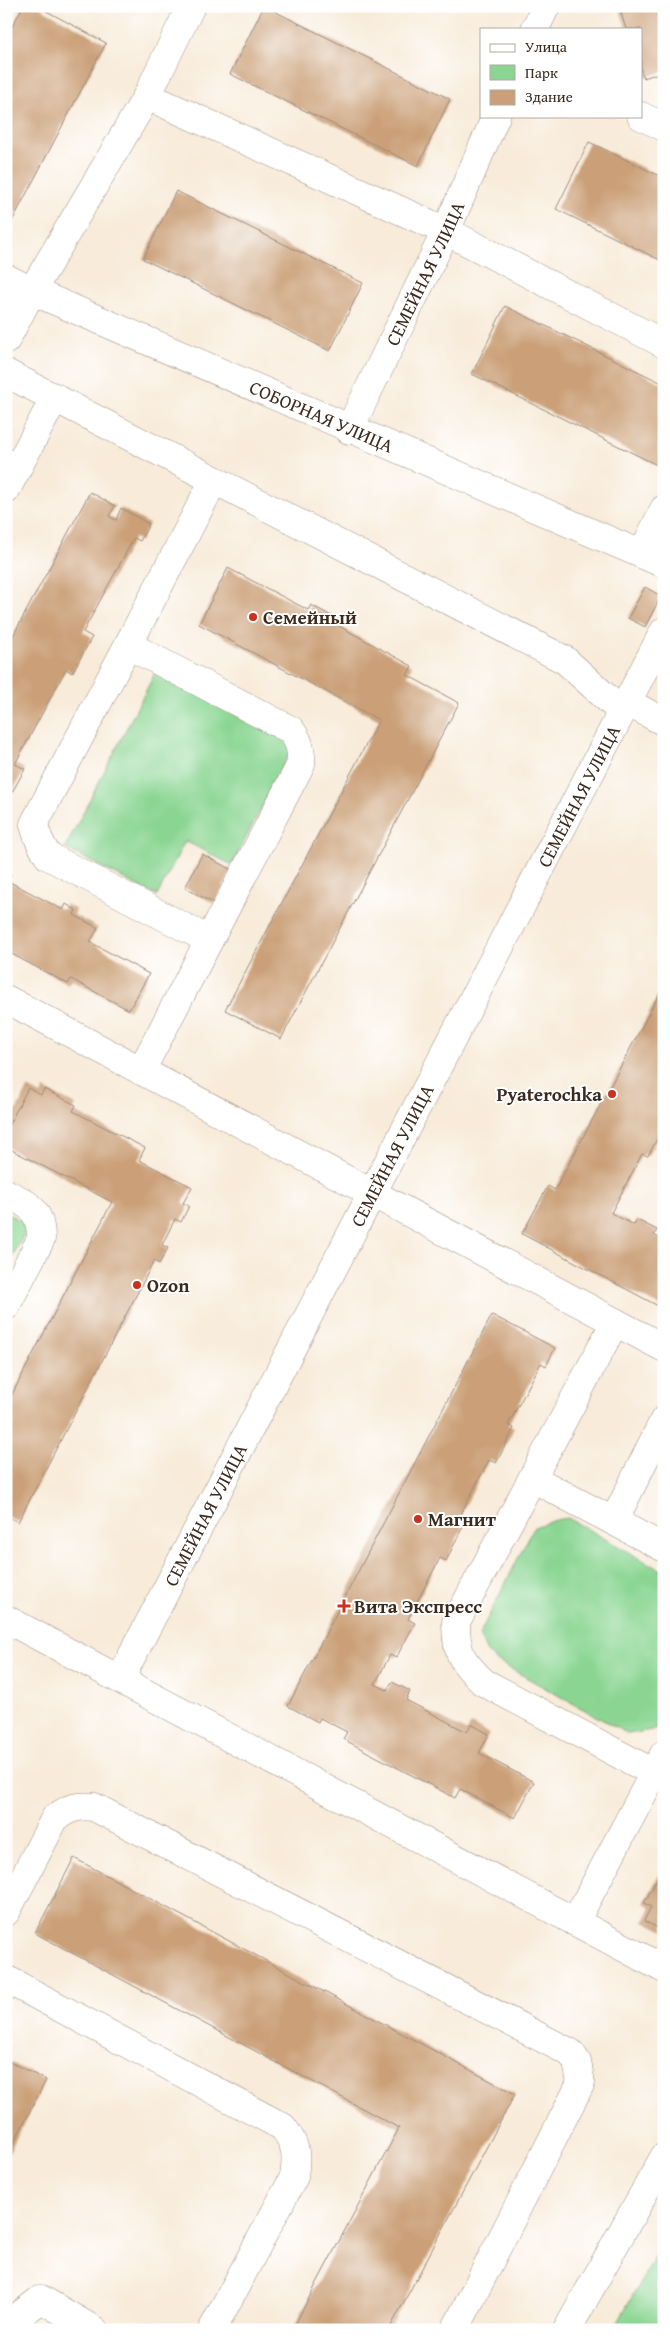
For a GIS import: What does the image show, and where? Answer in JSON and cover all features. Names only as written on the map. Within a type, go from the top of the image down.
[{"type":"street","points":[[6,340],[32,290],[147,96],[191,6]]},
{"type":"street","points":[[536,28],[546,6]]},
{"type":"street","points":[[147,96],[446,231],[664,344]]},
{"type":"street","points":[[642,116],[664,127]]},
{"type":"street","name":"СЕМЕЙНАЯ УЛИЦА","points":[[349,430],[446,231],[495,118]]},
{"type":"street","name":"СОБОРНАЯ УЛИЦА","points":[[6,278],[349,430],[653,559]]},
{"type":"street","points":[[6,373],[565,660],[625,707],[664,722]]},
{"type":"street","points":[[6,490],[55,397]]},
{"type":"street","points":[[209,940],[48,856],[40,845],[34,824],[214,480]]},
{"type":"street","points":[[653,559],[664,509]]},
{"type":"street","name":"СЕМЕЙНАЯ УЛИЦА","points":[[120,1679],[664,631]]},
{"type":"street","points":[[128,645],[291,730],[298,740],[302,751],[301,764],[141,1070]]},
{"type":"street","points":[[6,999],[664,1348]]},
{"type":"street","points":[[6,1193],[29,1205],[36,1214],[41,1227],[41,1239],[6,1306]]},
{"type":"street","points":[[575,1922],[659,1764],[483,1682],[463,1662],[456,1641],[456,1622],[614,1322]]},
{"type":"street","points":[[614,1522],[664,1420]]},
{"type":"street","points":[[532,1478],[664,1548]]},
{"type":"street","points":[[6,1619],[664,1969]]},
{"type":"street","points":[[6,1912],[55,1818],[69,1808],[81,1805],[94,1807],[571,2053],[577,2062],[581,2084],[455,2330]]},
{"type":"street","points":[[6,1980],[283,2128],[292,2140],[297,2156],[294,2177],[212,2330]]},
{"type":"street","points":[[567,2330],[664,2157]]},
{"type":"street","points":[[6,2326],[41,2298],[94,2330]]},
{"type":"green space","points":[[156,671],[295,742],[232,865],[185,841],[157,896],[65,848]]},
{"type":"green space","points":[[6,1213],[29,1225],[6,1269]]},
{"type":"green space","points":[[568,1518],[664,1572],[664,1721],[662,1725],[652,1730],[628,1734],[495,1660],[487,1652],[479,1635],[534,1527]]},
{"type":"green space","points":[[664,2241],[664,2330],[613,2330]]},
{"type":"building","points":[[23,6],[37,6],[106,43],[11,223],[6,220],[6,38]]},
{"type":"building","points":[[264,6],[450,99],[418,166],[230,74]]},
{"type":"building","points":[[664,6],[664,71],[644,78],[642,73],[642,28],[626,28],[619,7]]},
{"type":"building","points":[[589,142],[664,178],[664,262],[556,209]]},
{"type":"building","points":[[176,191],[363,283],[330,351],[143,259]]},
{"type":"building","points":[[505,306],[664,384],[664,457],[659,466],[472,374]]},
{"type":"building","points":[[90,492],[115,506],[109,516],[116,520],[121,508],[149,524],[140,541],[134,538],[83,632],[92,637],[72,673],[66,669],[15,764],[25,769],[6,803],[6,649]]},
{"type":"building","points":[[228,568],[308,610],[311,605],[341,621],[339,626],[412,666],[407,675],[459,703],[281,1039],[225,1010],[379,720],[199,624]]},
{"type":"building","points":[[645,587],[661,596],[645,627],[628,618]]},
{"type":"building","points":[[202,854],[232,870],[215,904],[185,888]]},
{"type":"building","points":[[6,873],[11,875],[8,881],[63,910],[66,904],[76,910],[74,915],[98,928],[90,942],[149,974],[129,1010],[71,979],[68,984],[6,951]]},
{"type":"building","points":[[664,985],[664,1109],[659,1117],[664,1119],[664,1126],[648,1156],[642,1154],[611,1213],[634,1225],[637,1220],[657,1230],[654,1235],[664,1241],[664,1309],[522,1234],[548,1186],[555,1190]]},
{"type":"building","points":[[28,1088],[41,1095],[44,1089],[76,1105],[73,1111],[145,1148],[139,1160],[192,1187],[183,1203],[189,1206],[181,1222],[175,1219],[162,1245],[168,1248],[159,1264],[154,1261],[18,1522],[6,1516],[6,1406],[112,1202],[6,1147],[6,1130]]},
{"type":"building","points":[[492,1315],[555,1348],[546,1366],[541,1363],[508,1425],[514,1428],[496,1463],[489,1460],[456,1523],[463,1526],[446,1561],[440,1558],[408,1619],[415,1623],[396,1658],[390,1655],[375,1684],[387,1690],[392,1682],[410,1691],[406,1700],[467,1732],[471,1724],[489,1734],[479,1753],[534,1782],[515,1818],[460,1789],[455,1798],[343,1739],[347,1732],[320,1718],[318,1722],[288,1706]]},
{"type":"building","points":[[74,1858],[515,2094],[389,2330],[292,2330],[399,2128],[35,1933]]},
{"type":"building","points":[[664,1866],[664,1931],[644,1921],[651,1907],[644,1903]]},
{"type":"building","points":[[6,2060],[46,2080],[6,2158]]},
{"type":"place","name":"Семейный","points":[[253,617]]},
{"type":"place","name":"Pyaterochka","points":[[612,1094]]},
{"type":"place","name":"Ozon","points":[[137,1285]]},
{"type":"place","name":"Магнит","points":[[418,1519]]},
{"type":"place","name":"Вита Экспресс","points":[[344,1606]]}]
